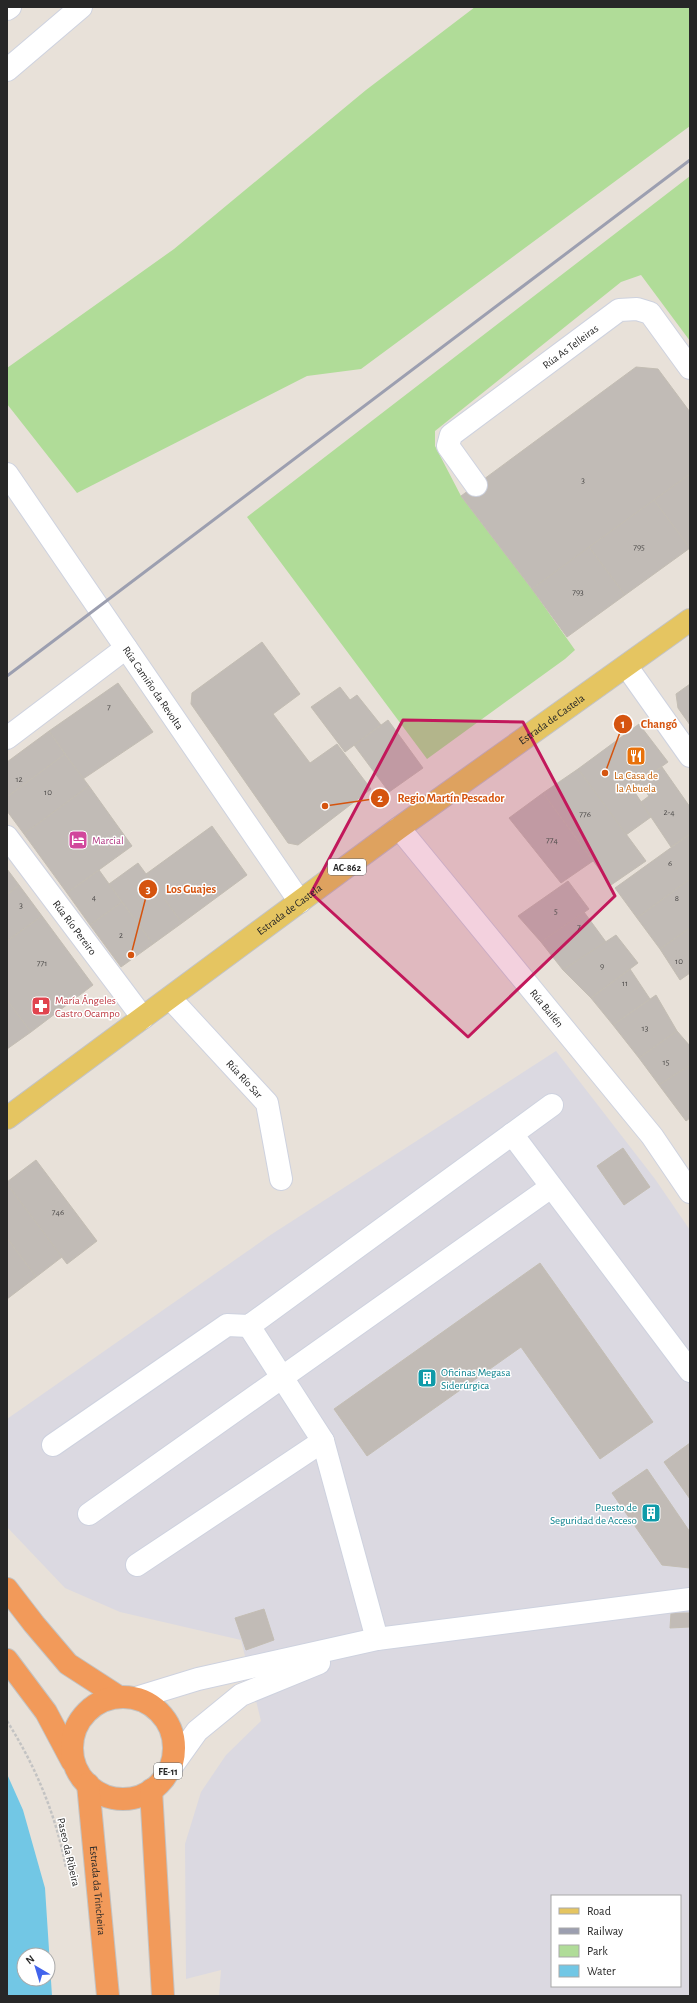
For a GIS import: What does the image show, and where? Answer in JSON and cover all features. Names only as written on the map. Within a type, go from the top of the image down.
[{"type":"highway","name":"FE-11","points":[[7,1589],[68,1664],[128,1697],[152,1705],[164,1717],[171,1730],[174,1744],[173,1759],[163,1780],[151,1790],[138,1796],[125,1798],[111,1797],[99,1792],[83,1778]]},
{"type":"highway","name":"Estrada da Trincheira","points":[[7,1660],[46,1712],[83,1778]]},
{"type":"highway","name":"Estrada da Trincheira","points":[[108,1996],[83,1778],[73,1756],[73,1740],[78,1723],[89,1710],[103,1701],[128,1697]]},
{"type":"highway","name":"FE-11","points":[[151,1790],[163,1996]]},
{"type":"main road","name":"Estrada de Castela","points":[[7,1118],[399,828],[627,667],[690,620]]},
{"type":"street","points":[[7,70],[81,7]]},
{"type":"street","name":"Rúa As Telleiras","points":[[476,485],[448,446],[451,435],[619,310],[637,308],[650,313],[690,368]]},
{"type":"street","name":"Rúa Camiño da Revolta","points":[[7,474],[300,902]]},
{"type":"street","points":[[7,738],[126,648]]},
{"type":"street","points":[[627,667],[690,756]]},
{"type":"street","name":"Rúa Bailén","points":[[399,828],[652,1136],[690,1192]]},
{"type":"street","name":"Rúa Río Pereiro","points":[[7,836],[143,1018]]},
{"type":"street","name":"Rúa Río Sar","points":[[170,998],[267,1103],[281,1179]]},
{"type":"street","points":[[53,1445],[227,1325],[249,1326],[552,1105]]},
{"type":"street","points":[[512,1134],[690,1371]]},
{"type":"street","points":[[89,1514],[551,1186]]},
{"type":"street","points":[[249,1326],[322,1441],[377,1639]]},
{"type":"street","points":[[137,1565],[322,1441]]},
{"type":"street","points":[[128,1697],[198,1679],[377,1639],[690,1599]]},
{"type":"street","points":[[167,1773],[197,1731],[241,1695],[377,1639]]},
{"type":"path","name":"Paseo da Ribeira","points":[[7,1722],[40,1781],[50,1807],[66,1870]]},
{"type":"highlighted area","points":[[403,720],[523,722],[615,896],[468,1037],[311,893]]},
{"type":"shaded area","points":[[556,1051],[655,1179],[690,1230],[690,1996],[219,1996],[221,1970],[186,1979],[185,1844],[201,1792],[226,1755],[261,1721],[241,1640],[120,1612],[65,1588],[7,1527],[7,1419],[272,1234]]},
{"type":"green space","points":[[475,7],[690,7],[690,126],[361,369],[307,376],[77,493],[7,404],[7,368],[174,249],[366,90]]},
{"type":"green space","points":[[690,176],[690,341],[641,275],[621,282],[435,431],[435,446],[461,496],[532,589],[575,650],[565,659],[427,759],[247,517]]},
{"type":"water","points":[[7,1774],[23,1810],[45,1888],[49,1947],[16,1947],[16,1987],[51,1987],[52,1996],[7,1996]]},
{"type":"building","points":[[636,367],[658,369],[690,412],[690,474],[532,589],[461,496]]},
{"type":"building","points":[[690,474],[690,548],[654,500]]},
{"type":"building","points":[[654,500],[690,548],[625,595],[589,547]]},
{"type":"building","points":[[589,547],[625,595],[567,637],[532,589]]},
{"type":"building","points":[[262,642],[300,694],[273,714],[310,763],[337,744],[371,789],[298,845],[288,843],[191,704],[192,693]]},
{"type":"building","points":[[118,683],[153,732],[83,779],[49,731]]},
{"type":"building","points":[[690,684],[690,725],[678,708],[676,694]]},
{"type":"building","points":[[340,687],[350,700],[357,695],[381,725],[345,752],[311,707]]},
{"type":"building","points":[[388,720],[423,768],[389,792],[354,745]]},
{"type":"building","points":[[639,724],[668,762],[632,788],[651,817],[626,835],[578,769]]},
{"type":"building","points":[[49,731],[65,754],[7,797],[7,762]]},
{"type":"building","points":[[65,754],[89,786],[24,834],[7,811],[7,797]]},
{"type":"building","points":[[662,767],[690,807],[690,834],[671,847],[641,802],[649,796],[639,783]]},
{"type":"building","points":[[578,769],[646,861],[611,885],[543,793]]},
{"type":"building","name":"Marcial","points":[[89,786],[132,846],[67,893],[24,834]]},
{"type":"building","points":[[543,793],[593,861],[561,883],[509,818]]},
{"type":"building","points":[[212,826],[247,875],[182,923],[146,874]]},
{"type":"building","points":[[690,834],[690,879],[637,918],[615,888]]},
{"type":"building","points":[[138,863],[182,923],[153,944],[109,884]]},
{"type":"building","points":[[7,869],[19,885],[7,895]]},
{"type":"building","points":[[99,870],[122,902],[90,925],[67,893]]},
{"type":"building","points":[[690,879],[690,928],[660,949],[637,918]]},
{"type":"building","points":[[568,881],[589,909],[541,942],[518,916]]},
{"type":"building","points":[[19,885],[42,916],[7,941],[7,895]]},
{"type":"building","points":[[122,902],[153,944],[121,967],[90,925]]},
{"type":"building","points":[[584,912],[606,942],[563,970],[541,942]]},
{"type":"building","points":[[42,916],[93,985],[31,1032],[7,1000],[7,941]]},
{"type":"building","points":[[690,928],[690,973],[680,980],[660,949]]},
{"type":"building","points":[[616,935],[638,963],[591,998],[563,970]]},
{"type":"building","points":[[630,969],[650,999],[613,1025],[591,998]]},
{"type":"building","points":[[656,995],[677,1031],[639,1058],[613,1025]]},
{"type":"building","points":[[7,1000],[31,1032],[7,1049]]},
{"type":"building","points":[[677,1031],[690,1046],[690,1065],[659,1085],[639,1058]]},
{"type":"building","points":[[690,1065],[690,1118],[686,1121],[659,1085]]},
{"type":"building","points":[[623,1148],[650,1187],[624,1205],[597,1166]]},
{"type":"building","points":[[36,1160],[97,1241],[67,1264],[7,1184],[7,1182]]},
{"type":"building","points":[[7,1184],[62,1257],[36,1277],[7,1238]]},
{"type":"building","points":[[7,1238],[36,1277],[7,1299]]},
{"type":"building","name":"Oficinas Megasa Siderúrgica","points":[[540,1263],[653,1422],[600,1459],[521,1347],[367,1456],[334,1409]]},
{"type":"building","points":[[690,1443],[690,1499],[664,1462]]},
{"type":"building","name":"Puesto de Seguridad de Acceso","points":[[647,1469],[690,1532],[690,1568],[662,1565],[612,1493]]},
{"type":"building","points":[[264,1609],[274,1640],[246,1650],[235,1618]]},
{"type":"building","points":[[671,1613],[690,1613],[690,1627],[670,1628]]},
{"type":"railway","points":[[7,676],[690,160]]},
{"type":"place","name":"La Casa de la Abuela","points":[[636,756]]},
{"type":"place","name":"Changó","points":[[605,773]]},
{"type":"place","name":"Regio Martín Pescador","points":[[325,806]]},
{"type":"place","name":"Marcial","points":[[78,840]]},
{"type":"place","name":"Los Guajes","points":[[131,955]]},
{"type":"place","name":"María Ángeles Castro Ocampo","points":[[41,1006]]},
{"type":"place","name":"Oficinas Megasa Siderúrgica","points":[[427,1378]]},
{"type":"place","name":"Puesto de Seguridad de Acceso","points":[[651,1513]]}]
